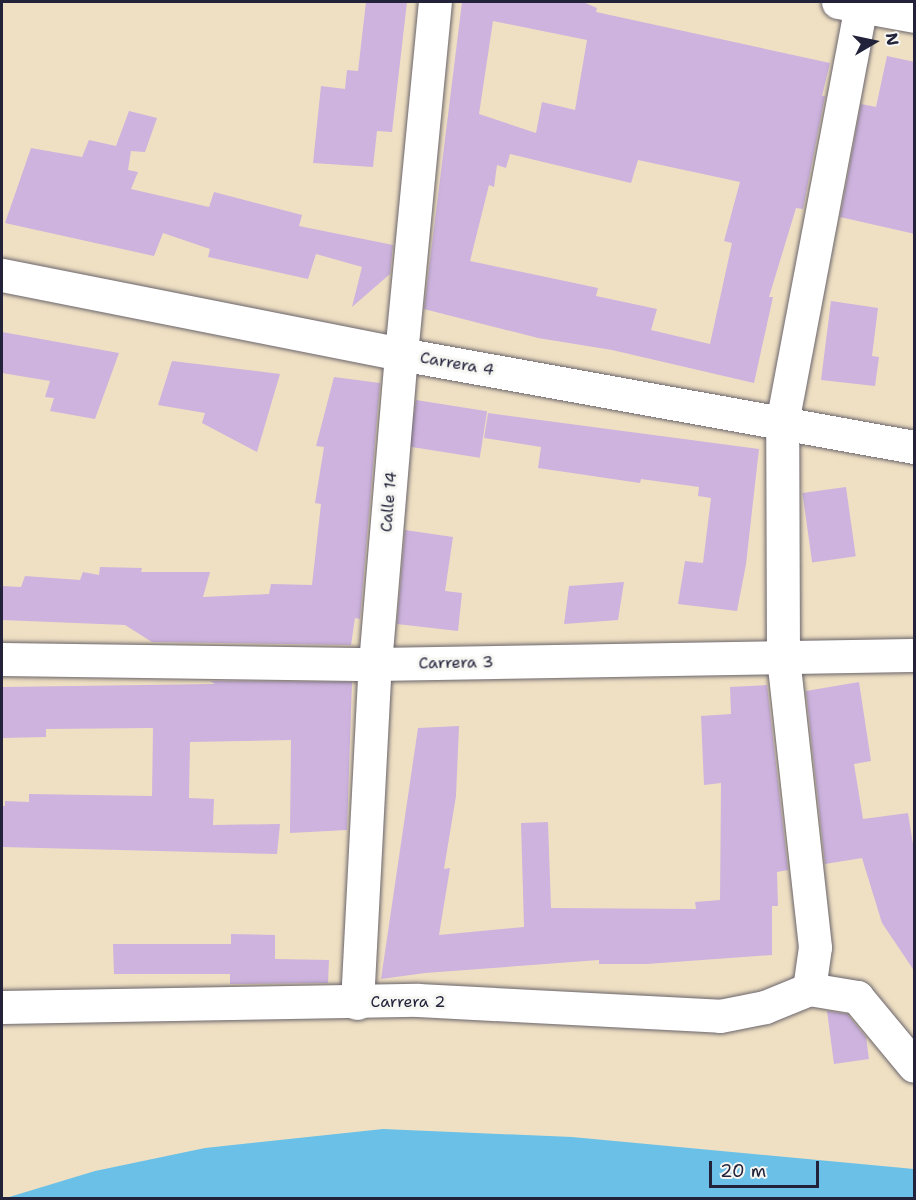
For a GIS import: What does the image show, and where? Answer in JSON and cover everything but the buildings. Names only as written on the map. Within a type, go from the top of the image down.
[{"type":"street","name":"Calle 14","points":[[357,1003],[375,664],[401,354],[435,2]]},
{"type":"street","points":[[915,16],[849,4],[782,423],[783,656],[815,947],[809,988],[857,997],[915,1066]]},
{"type":"street","name":"Carrera 4","points":[[2,275],[401,354],[915,447]]},
{"type":"street","name":"Carrera 3","points":[[2,659],[375,664],[910,655]]},
{"type":"street","name":"Carrera 2","points":[[2,1007],[357,1003],[418,1000],[720,1016],[765,1007],[809,988]]},
{"type":"water","points":[[383,1129],[572,1137],[914,1169],[914,1198],[6,1198],[95,1171],[205,1148]]}]
